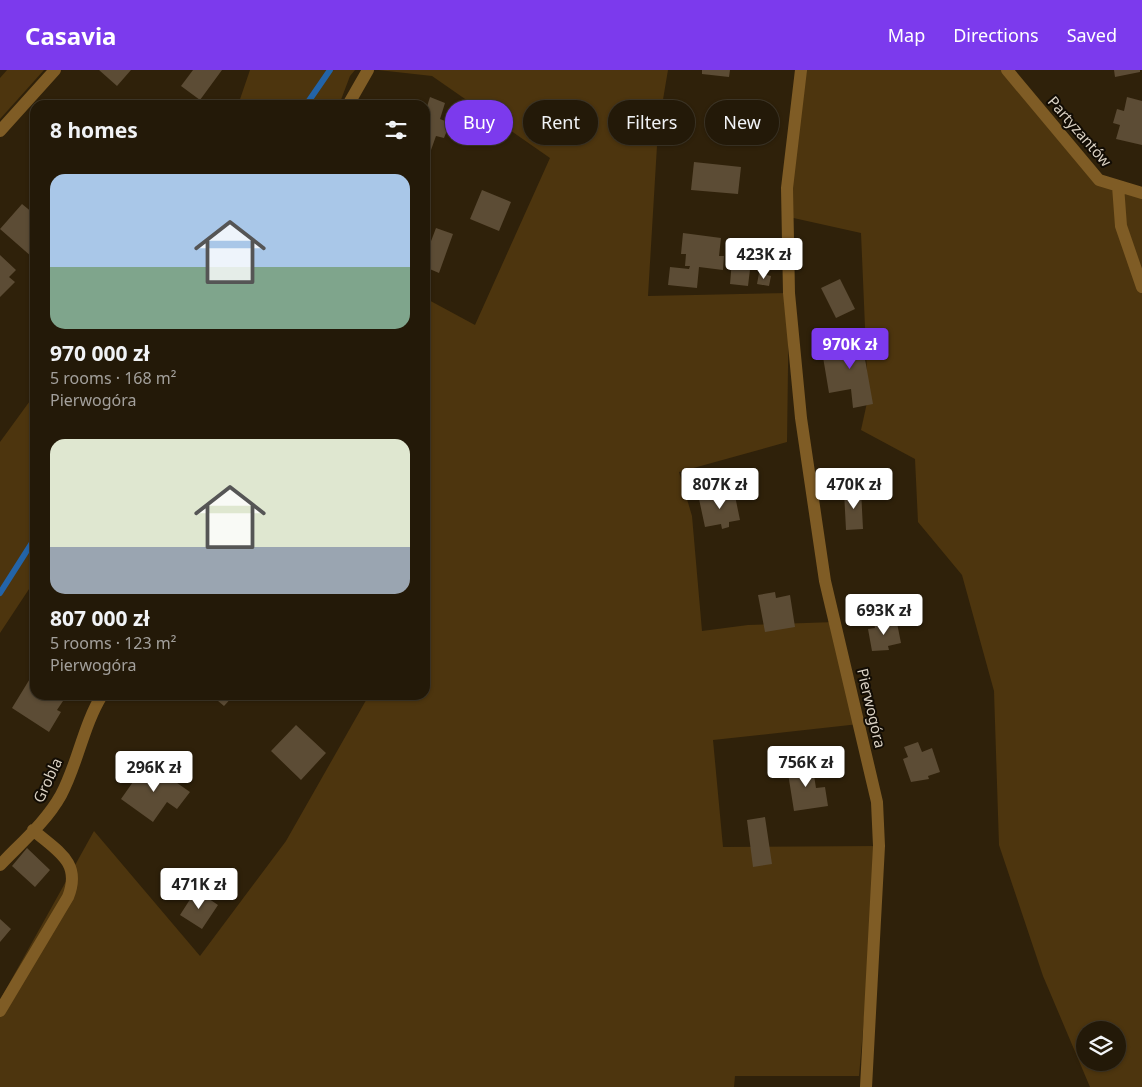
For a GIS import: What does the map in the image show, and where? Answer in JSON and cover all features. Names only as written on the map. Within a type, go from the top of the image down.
[{"type":"street","points":[[0,131],[55,70]]},
{"type":"street","points":[[351,100],[368,70]]},
{"type":"street","name":"Pierwogóra","points":[[801,70],[786,188],[789,293],[801,418],[825,581],[877,802],[880,846],[866,1087]]},
{"type":"street","name":"Partyzantów","points":[[1007,70],[1099,180],[1142,194]]},
{"type":"street","points":[[1118,186],[1121,226],[1142,287]]},
{"type":"street","name":"Grobla","points":[[0,865],[50,813],[62,793],[92,711],[99,700]]},
{"type":"street","points":[[0,1012],[68,897],[74,878],[73,870],[61,854],[33,830]]},
{"type":"shaded area","points":[[7,70],[44,70],[0,119],[0,78]]},
{"type":"shaded area","points":[[250,70],[355,70],[350,76],[341,100],[240,100]]},
{"type":"shaded area","points":[[378,70],[668,70],[663,100],[608,100],[608,145],[657,145],[648,296],[789,293],[787,442],[679,472],[692,516],[702,631],[748,625],[835,622],[859,724],[713,740],[723,847],[879,846],[859,1076],[735,1076],[734,1087],[0,1087],[0,1000],[94,831],[200,956],[286,841],[366,700],[430,700],[430,301],[475,325],[550,158],[531,145],[598,145],[598,100],[523,100],[523,139],[513,132],[513,100],[467,100],[432,76]]},
{"type":"shaded area","points":[[801,70],[1007,70],[1099,180],[1142,193],[1142,1087],[1090,1087],[1083,1071],[1126,1071],[1126,1021],[1076,1021],[1076,1054],[1043,976],[999,845],[994,691],[962,575],[918,522],[915,459],[861,430],[868,398],[861,233],[789,217]]},
{"type":"shaded area","points":[[30,401],[30,588],[0,633],[0,442]]},
{"type":"building","points":[[99,70],[131,70],[117,86]]},
{"type":"building","points":[[193,70],[222,70],[200,100],[181,86]]},
{"type":"building","points":[[702,70],[730,70],[729,77],[702,74]]},
{"type":"building","points":[[1114,70],[1140,70],[1140,72],[1115,77]]},
{"type":"building","points":[[430,97],[445,103],[440,119],[445,121],[445,136],[444,138],[436,136],[431,150],[430,150]]},
{"type":"building","points":[[1127,97],[1142,101],[1142,145],[1116,139],[1120,125],[1113,123],[1117,109],[1124,111]]},
{"type":"building","points":[[694,162],[741,167],[738,194],[691,190]]},
{"type":"building","points":[[482,190],[511,202],[499,231],[470,219]]},
{"type":"building","points":[[22,204],[30,211],[30,255],[0,229]]},
{"type":"building","points":[[436,228],[453,234],[439,273],[430,269],[430,244]]},
{"type":"building","points":[[683,233],[721,238],[719,256],[724,256],[723,270],[699,267],[697,288],[668,285],[670,267],[689,269],[690,266],[685,266],[686,254],[681,254]]},
{"type":"building","points":[[0,255],[16,270],[9,277],[15,282],[0,297]]},
{"type":"building","points":[[732,260],[751,261],[748,286],[730,284]]},
{"type":"building","points":[[759,273],[771,276],[769,286],[757,284]]},
{"type":"building","points":[[840,279],[855,309],[836,318],[821,288]]},
{"type":"building","points":[[860,331],[873,404],[853,408],[851,389],[829,393],[823,357],[842,354],[839,334]]},
{"type":"building","points":[[861,490],[863,529],[846,530],[844,491]]},
{"type":"building","points":[[734,491],[740,520],[729,522],[729,527],[722,529],[721,524],[705,527],[699,499]]},
{"type":"building","points":[[775,592],[776,598],[790,595],[795,627],[765,632],[758,595]]},
{"type":"building","points":[[886,621],[887,625],[897,623],[901,643],[888,646],[889,650],[872,651],[868,629],[875,628],[874,623]]},
{"type":"building","points":[[30,679],[30,700],[64,700],[57,710],[61,712],[49,732],[12,708]]},
{"type":"building","points":[[217,700],[229,700],[224,706]]},
{"type":"building","points":[[296,725],[326,753],[301,780],[271,751]]},
{"type":"building","points":[[918,742],[922,752],[932,748],[940,772],[928,776],[929,779],[911,782],[903,759],[908,757],[904,747]]},
{"type":"building","points":[[147,762],[190,792],[177,809],[167,802],[153,822],[121,799]]},
{"type":"building","points":[[812,763],[816,788],[825,787],[828,806],[794,811],[787,767]]},
{"type":"building","points":[[765,817],[772,864],[753,867],[747,820]]},
{"type":"building","points":[[27,848],[50,870],[35,887],[12,866]]},
{"type":"building","points":[[196,890],[218,905],[202,929],[180,915]]},
{"type":"building","points":[[0,919],[11,929],[0,942]]},
{"type":"waterway","points":[[309,100],[330,70]]},
{"type":"waterway","points":[[0,593],[30,546]]}]
